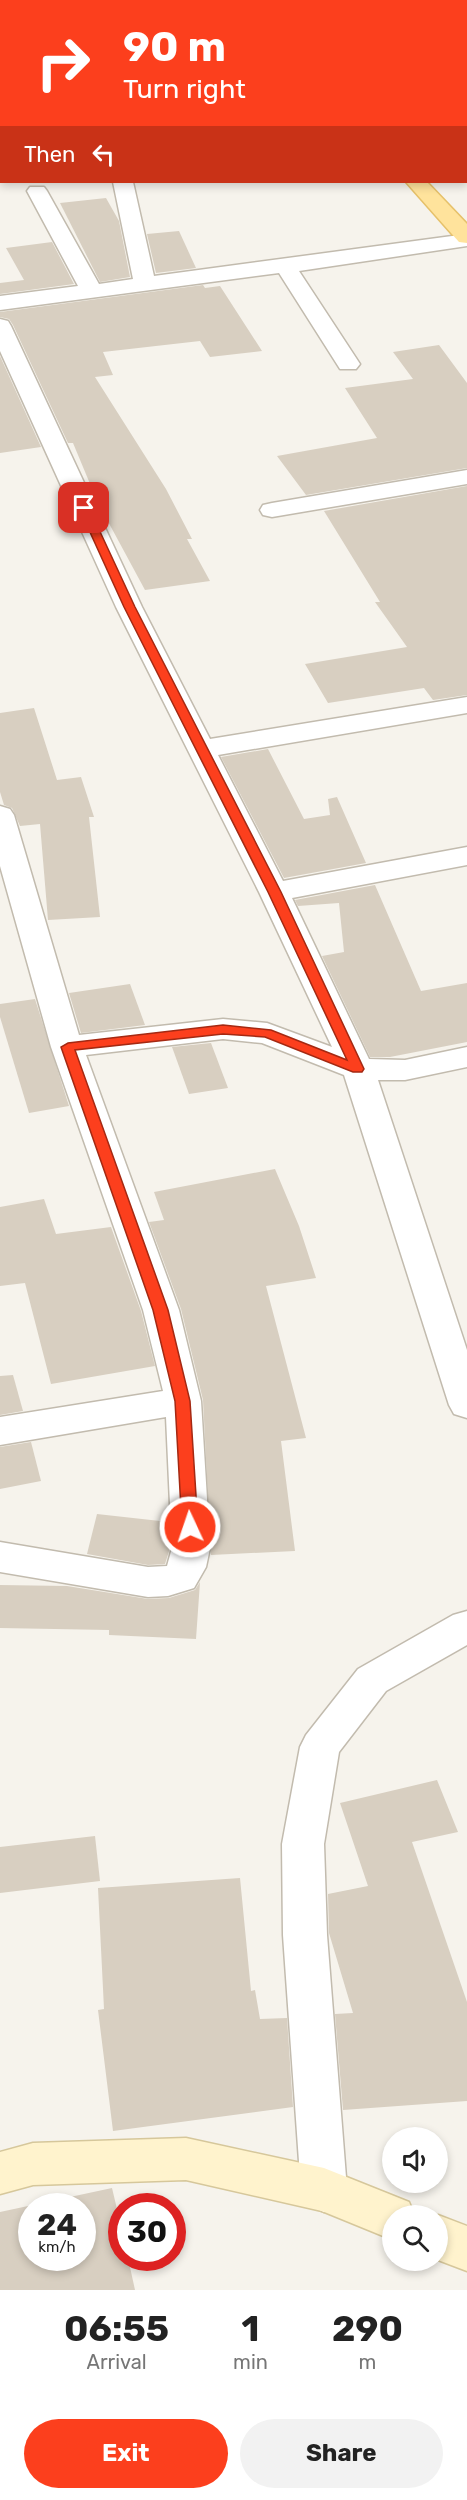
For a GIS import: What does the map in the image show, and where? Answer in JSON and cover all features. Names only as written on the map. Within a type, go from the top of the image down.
[{"type":"main road","points":[[417,183],[467,238]]},
{"type":"street","points":[[123,183],[144,285]]},
{"type":"street","points":[[37,191],[92,291]]},
{"type":"street","points":[[0,303],[285,266],[467,238]]},
{"type":"street","points":[[285,266],[348,364]]},
{"type":"street","points":[[0,326],[129,607],[203,748],[358,1069],[467,1405]]},
{"type":"street","points":[[272,510],[467,477]]},
{"type":"street","points":[[203,748],[467,705]]},
{"type":"street","points":[[0,815],[68,1047],[160,1310],[183,1401],[191,1548],[188,1571],[179,1580],[148,1582],[0,1557]]},
{"type":"street","points":[[274,892],[467,856]]},
{"type":"street","points":[[68,1047],[223,1029],[267,1033],[358,1069],[405,1070],[467,1057]]},
{"type":"street","points":[[0,1431],[183,1401]]},
{"type":"street","points":[[324,2190],[305,1935],[303,1844],[320,1747],[372,1680],[467,1626]]},
{"type":"street","points":[[0,2173],[33,2164],[186,2159],[324,2190],[382,2214]]},
{"type":"street","points":[[448,2241],[467,2249]]},
{"type":"building","points":[[106,198],[119,221],[130,277],[100,282],[60,203]]},
{"type":"building","points":[[179,231],[196,268],[156,273],[147,234]]},
{"type":"building","points":[[52,242],[74,284],[0,294],[0,283],[24,280],[6,248]]},
{"type":"building","points":[[203,285],[205,288],[220,286],[262,351],[210,357],[200,341],[103,352],[113,375],[95,377],[166,489],[192,539],[187,539],[210,581],[145,590],[98,503],[73,443],[68,443],[13,325],[9,319],[0,317],[0,312]]},
{"type":"building","points":[[439,345],[467,383],[467,468],[306,495],[277,456],[377,438],[345,388],[413,379],[393,352]]},
{"type":"building","points":[[0,356],[41,447],[0,453]]},
{"type":"building","points":[[467,486],[467,695],[433,700],[424,688],[328,703],[305,664],[407,647],[375,602],[380,602],[324,511]]},
{"type":"building","points":[[34,708],[57,780],[81,777],[94,817],[89,817],[100,917],[48,920],[40,824],[20,826],[12,808],[4,805],[0,792],[0,713]]},
{"type":"building","points":[[268,749],[304,819],[330,815],[328,799],[337,797],[366,863],[284,878],[221,757]]},
{"type":"building","points":[[375,885],[421,991],[467,983],[467,1042],[390,1057],[370,1057],[322,956],[344,952],[339,903],[298,906],[295,900]]},
{"type":"building","points":[[130,984],[145,1025],[81,1033],[69,993]]},
{"type":"building","points":[[35,999],[69,1106],[29,1113],[0,1017],[0,1004]]},
{"type":"building","points":[[211,1043],[228,1088],[189,1094],[172,1047]]},
{"type":"building","points":[[275,1169],[299,1226],[316,1278],[266,1286],[306,1438],[281,1441],[295,1551],[211,1555],[203,1400],[181,1309],[149,1222],[164,1220],[154,1192]]},
{"type":"building","points":[[44,1199],[56,1234],[111,1227],[141,1311],[155,1366],[51,1384],[25,1283],[0,1286],[0,1207]]},
{"type":"building","points":[[13,1375],[23,1411],[0,1415],[0,1376]]},
{"type":"building","points":[[31,1442],[41,1481],[0,1489],[0,1447]]},
{"type":"building","points":[[97,1514],[169,1522],[170,1548],[165,1564],[148,1565],[87,1554]]},
{"type":"building","points":[[200,1582],[196,1639],[109,1635],[109,1630],[0,1628],[0,1585],[67,1586],[148,1599],[169,1598],[195,1590]]},
{"type":"building","points":[[437,1780],[458,1832],[412,1842],[467,2002],[467,2101],[343,2110],[335,2014],[353,2013],[329,1933],[328,1894],[368,1886],[340,1803]]},
{"type":"building","points":[[95,1836],[100,1881],[0,1893],[0,1847]]},
{"type":"building","points":[[240,1878],[251,1991],[255,1990],[260,2019],[287,2018],[293,2107],[113,2131],[98,2010],[104,2009],[98,1888]]},
{"type":"building","points":[[112,2188],[113,2193],[108,2193],[108,2271],[131,2271],[135,2290],[0,2290],[0,2212],[18,2208],[18,2271],[96,2271],[96,2193],[89,2193]]},
{"type":"route","points":[[84,508],[129,607],[203,748],[358,1069],[306,1046],[267,1033],[223,1029],[68,1047],[160,1310],[183,1401],[190,1527]]}]
